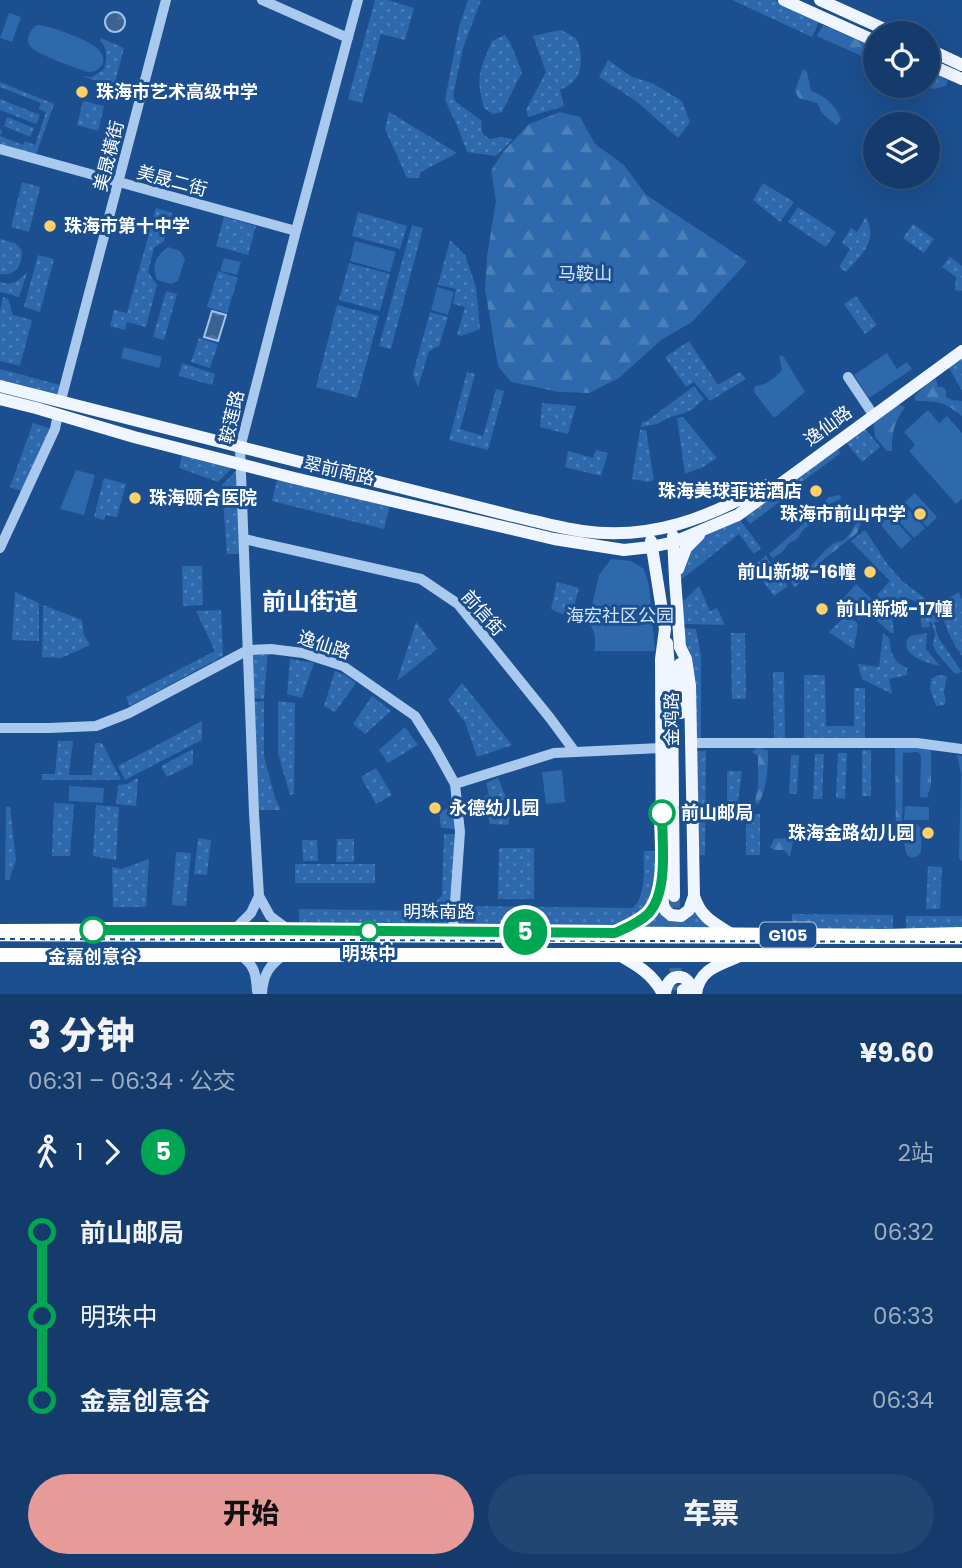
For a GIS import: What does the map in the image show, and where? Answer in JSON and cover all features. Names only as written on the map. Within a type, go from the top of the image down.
[{"type":"highway","name":"明珠南路","points":[[0,931],[290,930],[884,936],[962,934]]},
{"type":"highway","name":"G105","points":[[0,955],[962,954]]},
{"type":"main road","points":[[784,0],[863,36]]},
{"type":"main road","points":[[820,0],[866,21]]},
{"type":"main road","points":[[940,55],[962,65]]},
{"type":"main road","points":[[940,69],[962,79]]},
{"type":"main road","name":"逸仙路","points":[[673,526],[715,512],[776,480],[962,341]]},
{"type":"main road","name":"逸仙路","points":[[674,542],[738,515],[962,351]]},
{"type":"main road","name":"翠前南路","points":[[0,386],[240,448],[582,531],[620,533],[673,526]]},
{"type":"main road","name":"翠前南路","points":[[0,399],[294,478],[554,539],[624,550],[674,542]]},
{"type":"main road","name":"金鸡路","points":[[673,526],[680,647],[686,659],[690,686],[683,897]]},
{"type":"main road","name":"金鸡路","points":[[650,530],[665,629],[661,659],[662,882]]},
{"type":"main road","points":[[624,550],[641,557],[649,565],[659,585],[675,584],[686,548],[704,530]]},
{"type":"main road","points":[[662,882],[663,905],[666,911],[677,917],[687,913],[691,907],[683,897],[670,661],[665,629]]},
{"type":"main road","points":[[680,647],[683,897]]},
{"type":"main road","points":[[615,933],[650,912],[662,882]]},
{"type":"main road","points":[[683,897],[704,916],[733,935]]},
{"type":"main road","points":[[386,931],[387,955]]},
{"type":"main road","points":[[412,931],[412,955]]},
{"type":"main road","points":[[618,955],[645,970],[654,980],[679,993],[697,986],[703,974],[710,968],[744,955]]},
{"type":"street","name":"美晟橫街","points":[[61,400],[166,0]]},
{"type":"street","points":[[262,0],[348,38]]},
{"type":"street","name":"鞍莲路","points":[[259,896],[240,448],[358,0]]},
{"type":"street","name":"美晟二街","points":[[0,149],[296,231]]},
{"type":"street","points":[[848,377],[870,410]]},
{"type":"street","points":[[0,548],[55,429],[58,414]]},
{"type":"street","name":"前信街","points":[[244,539],[421,579],[458,604],[575,752]]},
{"type":"street","name":"逸仙路","points":[[0,727],[96,726],[129,713],[248,650],[271,649],[303,653],[344,666],[415,716],[455,784],[460,832],[453,931]]},
{"type":"street","points":[[690,743],[917,743],[962,749]]},
{"type":"street","points":[[455,784],[554,753],[661,747]]},
{"type":"street","points":[[234,930],[250,916],[259,896]]},
{"type":"street","points":[[259,896],[270,916],[290,930]]},
{"type":"street","points":[[238,954],[254,967],[259,994]]},
{"type":"street","points":[[259,994],[267,968],[285,954]]},
{"type":"green space","points":[[375,0],[388,0],[414,8],[405,40],[381,34],[362,103],[348,99]]},
{"type":"green space","points":[[468,0],[481,0],[463,48],[453,96],[456,102],[482,121],[482,132],[487,137],[513,139],[496,156],[467,152],[445,100],[459,27]]},
{"type":"green space","points":[[732,0],[775,0],[820,20],[812,37]]},
{"type":"green space","points":[[9,13],[21,17],[12,42],[0,38]]},
{"type":"green space","points":[[37,25],[70,34],[95,46],[102,55],[102,65],[96,71],[88,72],[37,52],[30,46],[28,39]]},
{"type":"green space","points":[[823,25],[863,43],[863,57],[817,36]]},
{"type":"green space","points":[[561,30],[576,38],[581,54],[579,71],[573,82],[560,90],[564,106],[528,117],[526,110],[546,72],[533,36]]},
{"type":"green space","points":[[505,35],[522,72],[502,112],[493,114],[484,108],[480,73],[492,41]]},
{"type":"green space","points":[[101,38],[124,48],[114,86],[81,76],[92,77],[104,69],[106,54]]},
{"type":"green space","points":[[608,60],[632,77],[652,83],[682,101],[690,122],[678,138],[636,101],[599,77]]},
{"type":"green space","points":[[803,69],[807,72],[811,91],[826,99],[836,110],[841,120],[836,125],[822,113],[817,103],[799,98],[795,91]]},
{"type":"green space","points":[[940,76],[948,80],[946,86],[940,88]]},
{"type":"green space","points":[[0,82],[54,104],[35,157],[0,147],[0,136],[23,145],[25,141],[35,145],[46,112],[39,109],[41,103],[0,87]]},
{"type":"green space","points":[[0,99],[40,115],[36,124],[0,110]]},
{"type":"green space","points":[[83,101],[104,106],[98,131],[77,125]]},
{"type":"green space","points":[[389,112],[457,153],[421,172],[419,178],[407,178],[385,129]]},
{"type":"green space","name":"马鞍山","points":[[560,112],[580,117],[595,144],[624,165],[646,195],[747,262],[692,322],[661,340],[619,378],[589,393],[559,392],[511,382],[498,366],[485,289],[487,256],[496,201],[491,171],[503,152],[529,124]]},
{"type":"green space","points":[[7,117],[34,128],[30,137],[4,126]]},
{"type":"green space","points":[[22,182],[40,187],[29,232],[11,227]]},
{"type":"green space","points":[[763,183],[794,202],[780,222],[753,200]]},
{"type":"green space","points":[[798,207],[836,232],[826,247],[788,222]]},
{"type":"green space","points":[[156,208],[172,213],[164,241],[154,248],[148,272],[157,285],[146,327],[127,322],[125,330],[110,326],[114,310],[127,313]]},
{"type":"green space","points":[[358,212],[407,226],[400,249],[352,236]]},
{"type":"green space","points":[[224,217],[256,226],[248,255],[216,246]]},
{"type":"green space","points":[[866,217],[869,241],[863,253],[846,272],[839,267],[850,249],[842,243],[851,228],[857,232]]},
{"type":"green space","points":[[913,224],[934,239],[924,253],[903,238]]},
{"type":"green space","points":[[412,225],[423,228],[391,349],[379,346]]},
{"type":"green space","points":[[0,239],[15,243],[21,249],[18,268],[6,274],[0,274]]},
{"type":"green space","points":[[450,240],[465,255],[476,287],[480,329],[461,336],[457,335],[465,307],[453,304],[456,289],[438,285]]},
{"type":"green space","points":[[355,241],[396,252],[390,272],[350,261]]},
{"type":"green space","points":[[168,247],[180,251],[185,259],[178,281],[171,284],[157,280],[154,270],[157,258]]},
{"type":"green space","points":[[38,255],[54,259],[40,312],[24,307]]},
{"type":"green space","points":[[950,257],[962,266],[960,291],[955,290],[956,277],[942,267]]},
{"type":"green space","points":[[224,258],[241,262],[237,275],[220,271]]},
{"type":"green space","points":[[349,263],[390,274],[380,311],[339,300]]},
{"type":"green space","points":[[218,271],[238,278],[227,313],[207,307]]},
{"type":"green space","points":[[27,273],[19,297],[0,292],[0,282],[12,283]]},
{"type":"green space","points":[[437,287],[454,292],[448,315],[431,310]]},
{"type":"green space","points":[[166,291],[177,294],[164,340],[153,337]]},
{"type":"green space","points":[[856,296],[877,325],[865,334],[844,304]]},
{"type":"green space","points":[[3,297],[8,299],[13,315],[32,320],[20,366],[0,361],[0,311]]},
{"type":"green space","points":[[337,305],[379,316],[357,398],[316,387]]},
{"type":"green space","points":[[430,312],[448,317],[439,346],[429,351],[418,387],[413,374]]},
{"type":"green space","points":[[199,338],[218,344],[210,368],[191,362]]},
{"type":"green space","points":[[689,341],[718,385],[740,372],[746,379],[710,401],[694,382],[686,387],[665,357]]},
{"type":"green space","points":[[124,347],[162,357],[159,368],[121,358]]},
{"type":"green space","points":[[887,353],[897,369],[907,362],[912,369],[869,398],[854,375]]},
{"type":"green space","points":[[962,355],[962,391],[948,366]]},
{"type":"green space","points":[[779,356],[783,356],[805,392],[774,418],[754,392],[755,386],[770,381],[782,370]]},
{"type":"green space","points":[[182,363],[215,374],[212,385],[179,376]]},
{"type":"green space","points":[[0,369],[60,385],[57,396],[0,382]]},
{"type":"green space","points":[[467,372],[475,374],[460,429],[483,436],[496,389],[504,391],[488,450],[449,440]]},
{"type":"green space","points":[[936,379],[938,387],[946,390],[946,397],[962,401],[962,416],[940,403],[916,401],[914,397]]},
{"type":"green space","points":[[694,386],[704,399],[693,409],[657,424],[641,427],[642,422]]},
{"type":"green space","points":[[542,403],[576,406],[568,434],[540,427]]},
{"type":"green space","points":[[898,404],[905,407],[894,428],[892,451],[887,451],[875,437],[873,420]]},
{"type":"green space","points":[[928,410],[939,423],[947,416],[962,433],[962,499],[956,504],[909,451],[915,445],[904,432]]},
{"type":"green space","points":[[683,417],[717,458],[685,474],[677,418]]},
{"type":"green space","points":[[33,423],[52,429],[23,492],[10,487]]},
{"type":"green space","points":[[863,426],[880,447],[862,462],[845,441]]},
{"type":"green space","points":[[640,430],[646,430],[654,480],[648,482],[632,479]]},
{"type":"green space","points":[[835,445],[841,453],[799,484],[793,476]]},
{"type":"green space","points":[[596,450],[608,453],[601,476],[565,467],[568,451],[593,458]]},
{"type":"green space","points":[[183,452],[235,465],[218,482],[179,468]]},
{"type":"green space","points":[[238,469],[242,554],[227,554],[222,485]]},
{"type":"green space","points":[[76,470],[95,475],[84,515],[60,509]]},
{"type":"green space","points":[[278,477],[390,505],[384,529],[272,501]]},
{"type":"green space","points":[[104,478],[126,484],[117,517],[106,515],[104,520],[94,517]]},
{"type":"green space","points":[[784,484],[791,493],[750,524],[743,515]]},
{"type":"green space","points":[[915,493],[937,517],[927,527],[905,502]]},
{"type":"green space","points":[[840,495],[841,499],[819,512],[817,519],[782,552],[773,558],[769,554],[829,497]]},
{"type":"green space","points":[[903,504],[925,528],[914,538],[892,514]]},
{"type":"green space","points":[[890,515],[912,539],[901,549],[880,524]]},
{"type":"green space","points":[[738,517],[761,548],[754,554],[739,534],[677,583],[694,540]]},
{"type":"green space","points":[[857,521],[861,523],[857,533],[795,587],[791,583],[830,546],[844,540]]},
{"type":"green space","points":[[865,530],[902,581],[937,610],[939,622],[934,622],[938,637],[962,672],[955,674],[936,652],[933,645],[935,633],[931,622],[930,627],[922,628],[918,603],[910,599],[890,602],[894,633],[869,614],[880,601],[877,595],[890,581],[851,541]]},
{"type":"green space","points":[[766,556],[788,586],[774,596],[752,566]]},
{"type":"green space","name":"海宏社区公园","points":[[611,559],[631,561],[644,569],[649,585],[655,651],[594,651],[595,636],[588,623],[599,575]]},
{"type":"green space","points":[[182,566],[202,566],[203,605],[183,606]]},
{"type":"green space","points":[[557,582],[579,588],[571,618],[551,609]]},
{"type":"green space","points":[[856,584],[875,602],[859,620],[840,602]]},
{"type":"green space","points":[[699,586],[710,611],[717,608],[725,625],[682,624],[680,604]]},
{"type":"green space","points":[[15,592],[39,603],[39,641],[12,640]]},
{"type":"green space","points":[[959,592],[962,601],[962,656],[948,631],[939,604]]},
{"type":"green space","points":[[43,605],[82,620],[84,635],[90,645],[61,658],[42,657]]},
{"type":"green space","points":[[221,610],[223,656],[130,706],[126,697],[215,651],[196,611]]},
{"type":"green space","points":[[847,614],[858,624],[854,649],[829,632]]},
{"type":"green space","points":[[416,622],[437,649],[397,681]]},
{"type":"green space","points":[[681,628],[696,629],[701,656],[701,739],[692,739]]},
{"type":"green space","points":[[731,633],[745,633],[746,699],[732,699]]},
{"type":"green space","points":[[883,633],[889,638],[895,660],[907,668],[907,675],[889,679],[892,694],[862,679],[858,664],[879,667]]},
{"type":"green space","points":[[927,633],[926,649],[940,666],[915,657],[907,648],[910,636]]},
{"type":"green space","points":[[268,650],[264,699],[251,698],[249,651]]},
{"type":"green space","points":[[290,659],[314,663],[302,698],[287,694]]},
{"type":"green space","points":[[335,671],[356,683],[335,712],[324,706]]},
{"type":"green space","points":[[773,672],[784,672],[785,739],[774,739]]},
{"type":"green space","points":[[804,675],[825,675],[826,726],[854,726],[854,688],[865,688],[865,739],[804,740]]},
{"type":"green space","points":[[938,675],[947,676],[944,692],[946,702],[936,706],[930,689],[931,679]]},
{"type":"green space","points":[[462,683],[512,745],[477,757],[465,722],[448,700]]},
{"type":"green space","points":[[372,696],[391,711],[365,734],[353,724]]},
{"type":"green space","points":[[264,701],[264,756],[275,798],[281,810],[256,810],[252,702]]},
{"type":"green space","points":[[278,701],[295,703],[294,794],[290,795],[278,753]]},
{"type":"green space","points":[[202,721],[202,740],[125,780],[118,766]]},
{"type":"green space","points":[[405,727],[418,745],[388,763],[379,750]]},
{"type":"green space","points":[[58,741],[73,741],[69,775],[92,775],[95,743],[102,743],[121,780],[42,780],[42,774],[55,774]]},
{"type":"green space","points":[[906,746],[931,749],[931,784],[927,798],[920,797],[921,756],[918,752],[903,753],[902,838],[896,842],[895,748]]},
{"type":"green space","points":[[758,747],[768,751],[768,765],[758,805],[755,802],[758,756],[752,752]]},
{"type":"green space","points":[[193,749],[193,764],[167,777],[161,766]]},
{"type":"green space","points":[[862,750],[871,750],[871,796],[862,796]]},
{"type":"green space","points":[[697,751],[706,751],[705,855],[696,855]]},
{"type":"green space","points":[[838,753],[847,753],[845,799],[836,798]]},
{"type":"green space","points":[[815,754],[824,754],[822,799],[813,799]]},
{"type":"green space","points":[[791,755],[799,755],[797,794],[789,794]]},
{"type":"green space","points":[[957,755],[962,756],[962,861],[959,858],[961,773]]},
{"type":"green space","points":[[376,768],[392,795],[376,804],[361,777]]},
{"type":"green space","points":[[562,770],[565,802],[546,804],[542,772]]},
{"type":"green space","points":[[727,771],[742,771],[738,802],[727,802]]},
{"type":"green space","points":[[138,778],[136,806],[116,804],[118,785]]},
{"type":"green space","points":[[498,778],[511,810],[508,825],[490,824],[483,797],[489,795],[486,783]]},
{"type":"green space","points":[[69,786],[104,788],[103,803],[69,801]]},
{"type":"green space","points":[[54,803],[74,804],[70,856],[52,856]]},
{"type":"green space","points":[[96,805],[119,807],[116,860],[93,856]]},
{"type":"green space","points":[[905,806],[929,807],[929,820],[904,820]]},
{"type":"green space","points":[[6,807],[10,807],[16,860],[9,880],[5,880]]},
{"type":"green space","points":[[453,808],[457,829],[441,828],[439,811]]},
{"type":"green space","points":[[746,814],[760,814],[760,855],[746,855]]},
{"type":"green space","points":[[910,823],[916,823],[922,829],[921,852],[913,858],[907,855],[904,843]]},
{"type":"green space","points":[[444,834],[457,834],[450,927],[299,925],[299,909],[428,911],[442,895]]},
{"type":"green space","points":[[198,838],[211,840],[207,875],[194,874]]},
{"type":"green space","points":[[786,838],[793,841],[790,857],[784,850],[770,848],[774,839]]},
{"type":"green space","points":[[337,839],[354,839],[354,862],[336,862]]},
{"type":"green space","points":[[302,840],[317,840],[318,861],[303,861]]},
{"type":"green space","points":[[499,848],[534,848],[534,899],[498,899]]},
{"type":"green space","points":[[644,851],[658,851],[658,881],[649,905],[638,915],[615,927],[460,926],[460,906],[633,908],[642,889]]},
{"type":"green space","points":[[176,852],[191,853],[186,906],[172,905]]},
{"type":"green space","points":[[149,859],[146,907],[113,907],[112,867],[122,869]]},
{"type":"green space","points":[[295,864],[375,864],[375,883],[295,883]]},
{"type":"green space","points":[[928,866],[942,867],[940,909],[926,909]]},
{"type":"green space","points":[[657,902],[663,910],[691,910],[728,934],[622,932]]},
{"type":"green space","points":[[792,914],[893,915],[893,932],[792,931]]},
{"type":"green space","points":[[906,916],[962,916],[962,930],[906,931]]},
{"type":"water","points":[[115,12],[122,15],[125,22],[122,29],[115,32],[108,29],[105,22],[108,15]]},
{"type":"water","points":[[212,311],[226,315],[218,341],[204,337]]},
{"type":"tunnel","points":[[674,896],[676,990]]},
{"type":"railway","points":[[0,939],[962,942]]},
{"type":"bus line","name":"5","points":[[93,930],[615,933],[639,921],[650,912],[655,903],[662,882],[662,813]]},
{"type":"place","name":"珠海市艺术高级中学","points":[[82,92]]},
{"type":"place","name":"珠海市第十中学","points":[[50,226]]},
{"type":"place","name":"珠海美球菲诺酒店","points":[[816,491]]},
{"type":"place","name":"珠海颐合医院","points":[[135,498]]},
{"type":"place","name":"珠海市前山中学","points":[[920,514]]},
{"type":"place","name":"前山新城-16幢","points":[[870,572]]},
{"type":"place","name":"前山新城-17幢","points":[[822,609]]},
{"type":"place","name":"永德幼儿园","points":[[435,808]]},
{"type":"place","name":"前山邮局","points":[[662,813]]},
{"type":"place","name":"珠海金路幼儿园","points":[[928,833]]},
{"type":"place","name":"金嘉创意谷","points":[[93,930]]},
{"type":"place","name":"明珠中","points":[[369,931]]},
{"type":"district","name":"前山街道","points":[[310,602]]}]
